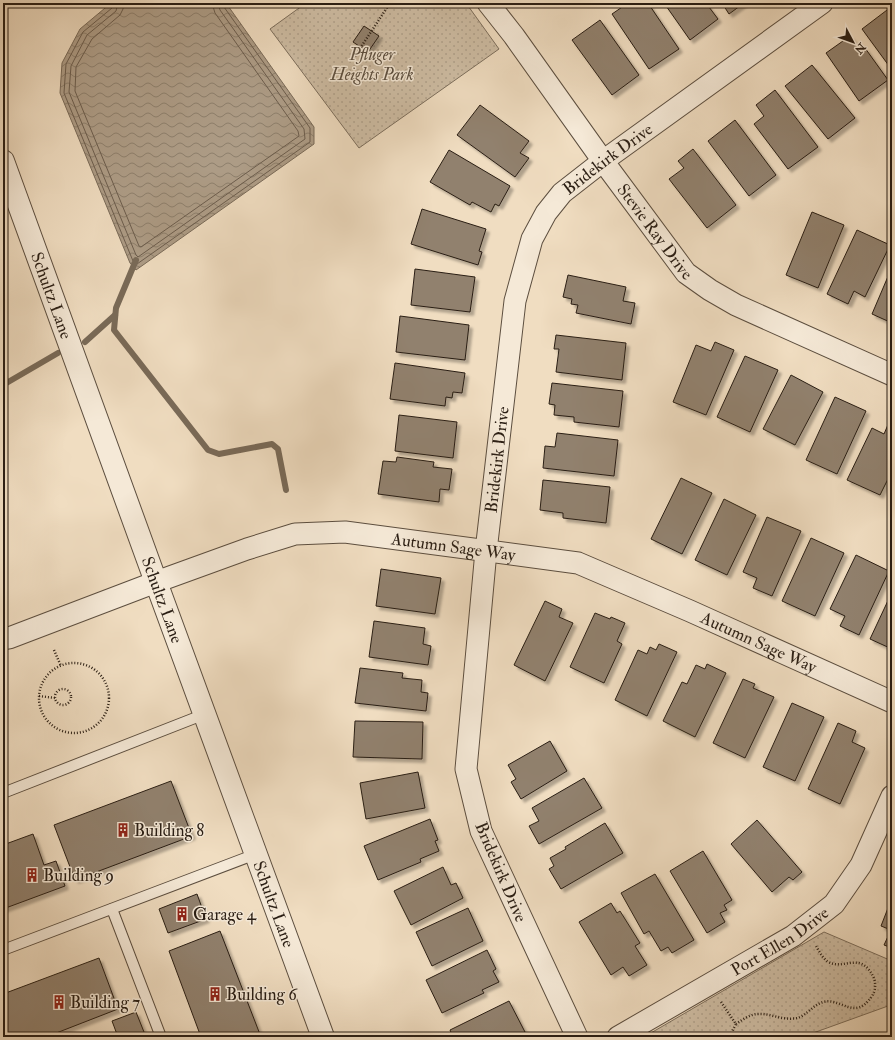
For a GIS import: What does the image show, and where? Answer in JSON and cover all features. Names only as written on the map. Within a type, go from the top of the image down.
[{"type":"street","name":"Stevie Ray Drive","points":[[488,3],[514,36],[603,161],[686,273],[710,290],[736,305],[892,375]]},
{"type":"street","name":"Bridekirk Drive","points":[[576,1037],[481,831],[466,769],[486,552],[515,301],[532,239],[546,213],[562,193],[603,161],[822,3]]},
{"type":"street","name":"Schultz Lane","points":[[3,162],[323,1037]]},
{"type":"street","name":"Autumn Sage Way","points":[[3,639],[156,582],[295,534],[345,532],[486,552],[578,563],[690,611],[892,702]]},
{"type":"street","name":"Port Ellen Drive","points":[[618,1037],[793,936],[834,904],[861,865],[892,796]]},
{"type":"lane","points":[[3,793],[205,714]]},
{"type":"lane","points":[[3,950],[256,854]]},
{"type":"lane","points":[[112,909],[161,1037]]},
{"type":"path","points":[[355,56],[390,3]]},
{"type":"path","points":[[54,650],[61,666]]},
{"type":"path","points":[[72,663],[84,665],[95,670],[103,679],[108,689],[109,701],[106,713],[99,722],[89,730],[78,733],[66,732],[56,728],[48,721],[42,712],[39,696],[44,680],[51,672],[61,666],[72,663]]},
{"type":"path","points":[[39,696],[55,698],[60,704],[65,705],[70,702],[71,694],[68,690],[60,689],[56,693],[55,698]]},
{"type":"path","points":[[729,1037],[736,1024],[746,1018],[758,1014],[788,1020],[800,1017],[810,1008],[824,1002],[857,1008],[870,1000],[876,985],[874,977],[865,966],[855,962],[840,965],[834,964],[828,961],[816,946]]},
{"type":"path","points":[[721,1002],[736,1024]]},
{"type":"green space","name":"Pfluger Heights Park","points":[[306,3],[466,3],[499,49],[359,148],[270,29]]},
{"type":"green space","points":[[824,932],[892,961],[892,997],[888,1006],[802,1037],[644,1037]]},
{"type":"water","points":[[111,3],[226,3],[314,127],[314,144],[136,270],[130,263],[60,93],[62,63],[80,29]]},
{"type":"building","points":[[628,3],[648,3],[679,49],[649,69],[612,14]]},
{"type":"building","points":[[664,3],[706,3],[718,19],[690,40]]},
{"type":"building","points":[[722,3],[744,3],[729,14]]},
{"type":"building","points":[[891,7],[892,9],[892,70],[862,29]]},
{"type":"building","points":[[600,20],[639,75],[612,95],[572,40]]},
{"type":"building","points":[[364,26],[379,36],[368,52],[353,42]]},
{"type":"building","points":[[850,36],[861,51],[865,48],[888,80],[859,101],[826,53]]},
{"type":"building","points":[[812,65],[855,118],[828,139],[785,86]]},
{"type":"building","points":[[775,90],[818,147],[788,169],[754,124],[764,116],[756,105]]},
{"type":"building","points":[[480,105],[529,141],[520,153],[529,158],[515,177],[457,135]]},
{"type":"building","points":[[735,120],[776,175],[749,196],[708,141]]},
{"type":"building","points":[[693,149],[736,205],[707,228],[669,179],[684,168],[678,161]]},
{"type":"building","points":[[449,150],[510,186],[499,206],[495,204],[491,212],[472,202],[470,205],[430,182]]},
{"type":"building","points":[[422,209],[486,229],[479,251],[482,252],[478,265],[411,244]]},
{"type":"building","points":[[812,212],[844,225],[818,288],[786,275]]},
{"type":"building","points":[[857,230],[890,245],[865,297],[854,291],[848,304],[827,294]]},
{"type":"building","points":[[892,267],[892,323],[872,314]]},
{"type":"building","points":[[415,269],[475,277],[470,312],[411,305]]},
{"type":"building","points":[[568,275],[626,287],[623,301],[635,303],[631,324],[576,313],[578,305],[571,304],[572,299],[563,297]]},
{"type":"building","points":[[400,316],[469,325],[465,360],[396,352]]},
{"type":"building","points":[[556,335],[626,343],[622,380],[556,372],[559,349],[554,349]]},
{"type":"building","points":[[715,342],[734,350],[706,415],[673,402],[696,345],[711,351]]},
{"type":"building","points":[[745,356],[778,370],[750,432],[717,417]]},
{"type":"building","points":[[395,363],[465,373],[462,393],[453,392],[452,398],[446,397],[445,406],[390,399]]},
{"type":"building","points":[[791,375],[823,392],[795,445],[763,429]]},
{"type":"building","points":[[552,383],[623,391],[619,427],[574,422],[574,417],[554,415],[555,405],[549,404]]},
{"type":"building","points":[[835,397],[866,411],[837,474],[806,460]]},
{"type":"building","points":[[399,415],[457,422],[453,458],[395,451]]},
{"type":"building","points":[[890,420],[892,421],[892,471],[880,495],[847,480],[872,428],[884,434]]},
{"type":"building","points":[[557,433],[618,440],[614,476],[543,468],[545,446],[555,447]]},
{"type":"building","points":[[397,457],[434,462],[433,467],[452,469],[449,490],[440,489],[439,502],[378,494],[383,461],[396,462]]},
{"type":"building","points":[[681,478],[712,493],[682,554],[651,539]]},
{"type":"building","points":[[543,480],[610,487],[606,523],[563,518],[563,513],[540,510]]},
{"type":"building","points":[[724,499],[756,515],[727,575],[695,560]]},
{"type":"building","points":[[767,517],[801,531],[772,596],[753,588],[757,578],[743,572]]},
{"type":"building","points":[[811,538],[844,553],[815,616],[782,601]]},
{"type":"building","points":[[856,555],[889,571],[859,635],[840,626],[845,616],[830,609]]},
{"type":"building","points":[[381,569],[441,578],[435,614],[376,606]]},
{"type":"building","points":[[892,592],[892,649],[870,639]]},
{"type":"building","points":[[545,601],[562,609],[559,617],[573,623],[545,681],[514,665]]},
{"type":"building","points":[[595,613],[610,619],[611,617],[625,623],[617,641],[622,644],[604,683],[570,667]]},
{"type":"building","points":[[374,621],[425,628],[423,644],[431,646],[428,665],[369,657]]},
{"type":"building","points":[[659,644],[677,652],[647,716],[615,700],[638,650],[647,654],[650,647],[656,650]]},
{"type":"building","points":[[707,664],[726,673],[695,737],[663,721],[682,682],[687,684],[696,665],[705,669]]},
{"type":"building","points":[[360,668],[403,673],[402,678],[422,680],[421,692],[428,693],[426,711],[355,703]]},
{"type":"building","points":[[743,679],[755,684],[753,688],[774,697],[745,758],[713,743]]},
{"type":"building","points":[[792,703],[824,717],[795,781],[763,767]]},
{"type":"building","points":[[355,721],[423,722],[422,759],[353,757]]},
{"type":"building","points":[[838,723],[856,731],[852,742],[865,748],[840,804],[808,789]]},
{"type":"building","points":[[550,741],[567,771],[521,799],[511,782],[516,779],[508,765]]},
{"type":"building","points":[[418,772],[425,808],[366,819],[360,783]]},
{"type":"building","points":[[584,778],[602,808],[539,844],[529,826],[539,821],[532,808]]},
{"type":"building","name":"Building 8","points":[[171,781],[192,836],[75,880],[54,825]]},
{"type":"building","points":[[430,819],[438,840],[435,841],[439,851],[420,859],[421,862],[378,880],[364,846]]},
{"type":"building","points":[[757,820],[802,872],[793,880],[789,877],[772,892],[731,844]]},
{"type":"building","points":[[605,823],[623,853],[561,889],[549,869],[554,866],[550,858],[566,849],[565,847]]},
{"type":"building","name":"Building 9","points":[[33,834],[44,865],[56,861],[65,886],[3,909],[3,845]]},
{"type":"building","points":[[703,851],[732,900],[724,905],[727,910],[720,913],[725,922],[707,933],[670,871]]},
{"type":"building","points":[[443,867],[451,885],[456,883],[463,898],[411,925],[394,891]]},
{"type":"building","points":[[655,874],[694,940],[672,953],[668,947],[661,951],[649,931],[644,934],[621,893]]},
{"type":"building","name":"Garage 4","points":[[197,894],[206,919],[168,933],[159,909]]},
{"type":"building","points":[[611,903],[617,913],[620,911],[640,943],[635,946],[647,965],[629,976],[623,967],[611,975],[579,922]]},
{"type":"building","points":[[468,908],[483,941],[432,966],[416,932]]},
{"type":"building","points":[[888,908],[892,910],[892,948],[884,945],[891,930],[881,926]]},
{"type":"building","name":"Building 6","points":[[220,931],[261,1037],[201,1037],[169,951]]},
{"type":"building","points":[[487,950],[496,969],[493,971],[499,982],[482,990],[484,993],[442,1013],[426,980]]},
{"type":"building","name":"Building 7","points":[[99,958],[118,1009],[46,1037],[3,1037],[3,994]]},
{"type":"building","points":[[509,1001],[525,1032],[515,1037],[453,1037],[450,1030]]},
{"type":"building","points":[[136,1012],[146,1037],[118,1037],[112,1021]]},
{"type":"waterway","points":[[136,260],[116,308],[114,330],[208,450],[219,454],[272,444],[278,449],[286,490]]},
{"type":"waterway","points":[[85,342],[115,315]]},
{"type":"waterway","points":[[3,385],[58,353]]},
{"type":"place","name":"Building 8","points":[[123,830]]},
{"type":"place","name":"Building 9","points":[[32,875]]},
{"type":"place","name":"Garage 4","points":[[182,914]]},
{"type":"place","name":"Building 6","points":[[215,994]]},
{"type":"place","name":"Building 7","points":[[59,1002]]}]
